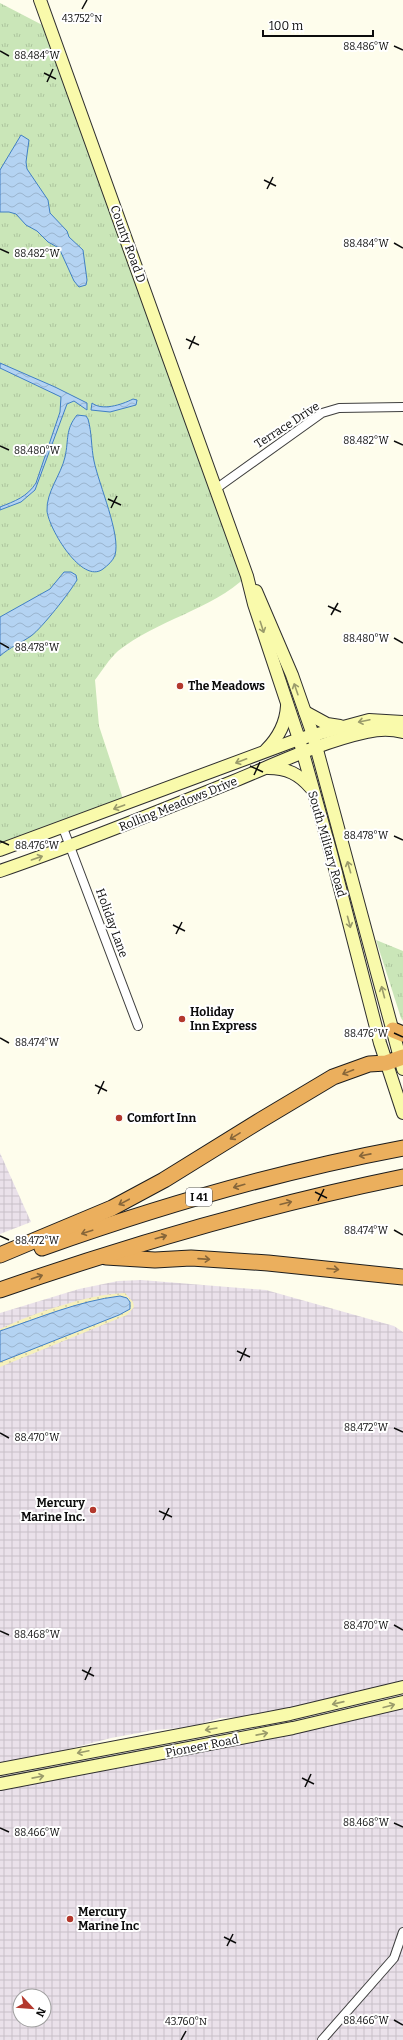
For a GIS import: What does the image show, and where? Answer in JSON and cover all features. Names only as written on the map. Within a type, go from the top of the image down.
[{"type":"highway","points":[[0,1255],[112,1208],[158,1184],[267,1116],[334,1078],[369,1064],[402,1061]]},
{"type":"highway","name":"I 41","points":[[0,1263],[87,1232],[282,1174],[403,1148]]},
{"type":"highway","name":"I 41","points":[[0,1290],[95,1256],[212,1222],[288,1202],[403,1177]]},
{"type":"highway","points":[[95,1256],[155,1260],[191,1258],[268,1263],[399,1275]]},
{"type":"main road","name":"County Road D","points":[[40,0],[217,488]]},
{"type":"main road","name":"South Military Road","points":[[217,488],[299,739],[301,752],[331,853],[386,1062],[403,1113]]},
{"type":"main road","name":"South Military Road","points":[[247,576],[266,612],[313,735],[398,1032],[402,1061]]},
{"type":"main road","points":[[264,752],[274,742],[281,731],[287,712],[287,705]]},
{"type":"main road","points":[[305,712],[327,724],[343,727]]},
{"type":"main road","name":"Rolling Meadows Drive","points":[[0,850],[63,828],[299,739],[369,720],[403,722]]},
{"type":"main road","name":"Rolling Meadows Drive","points":[[0,871],[71,847],[301,752],[368,732],[388,730],[403,732]]},
{"type":"main road","points":[[265,768],[280,768],[292,772],[304,779],[312,790]]},
{"type":"main road","name":"Pioneer Road","points":[[0,1769],[290,1714],[403,1687]]},
{"type":"main road","name":"Pioneer Road","points":[[0,1784],[293,1728],[403,1702]]},
{"type":"street","name":"Terrace Drive","points":[[217,488],[322,414],[339,408],[403,406]]},
{"type":"street","name":"Holiday Lane","points":[[63,828],[138,1026]]},
{"type":"street","points":[[322,2040],[394,1958],[403,1932]]},
{"type":"shaded area","points":[[0,1153],[31,1222],[0,1234]]},
{"type":"shaded area","points":[[141,1280],[266,1290],[394,1326],[403,1332],[403,1681],[304,1705],[244,1717],[220,1718],[190,1727],[155,1730],[111,1738],[57,1752],[0,1763],[0,1313],[79,1289],[118,1281]]},
{"type":"shaded area","points":[[403,1707],[403,2040],[0,2040],[0,1789],[311,1730]]},
{"type":"green space","points":[[0,3],[50,29],[247,576],[233,588],[217,598],[133,640],[115,654],[95,680],[99,726],[125,805],[0,850]]},
{"type":"green space","points":[[376,940],[403,951],[403,1021],[401,1018]]},
{"type":"sand","points":[[125,1293],[133,1302],[134,1307],[127,1315],[0,1367],[0,1329],[61,1305],[111,1294]]},
{"type":"water","points":[[21,135],[29,140],[26,162],[27,169],[48,200],[50,213],[67,231],[69,237],[83,250],[87,280],[86,285],[79,287],[74,281],[59,248],[48,242],[37,231],[26,225],[16,214],[0,212],[0,170]]},
{"type":"water","points":[[0,363],[87,403],[87,410],[74,401],[67,404],[35,490],[21,502],[0,510],[0,507],[29,492],[36,483],[60,412],[61,397],[0,368]]},
{"type":"water","points":[[133,399],[137,400],[136,405],[110,412],[91,410],[92,403],[101,407],[106,407],[117,405]]},
{"type":"water","points":[[77,415],[86,416],[88,419],[94,461],[115,535],[116,546],[114,557],[103,569],[95,572],[86,569],[68,553],[54,530],[47,511],[47,504],[51,490],[65,457],[69,430]]},
{"type":"water","points":[[64,572],[71,572],[76,575],[77,580],[62,601],[36,632],[0,656],[0,617],[50,589]]},
{"type":"water","points":[[120,1296],[127,1298],[130,1302],[130,1309],[119,1315],[0,1362],[0,1331],[74,1306],[104,1298]]},
{"type":"place","name":"The Meadows","points":[[180,686]]},
{"type":"place","name":"Holiday Inn Express","points":[[182,1019]]},
{"type":"place","name":"Comfort Inn","points":[[119,1118]]},
{"type":"place","name":"Mercury Marine Inc.","points":[[93,1510]]},
{"type":"place","name":"Mercury Marine Inc","points":[[70,1919]]}]
